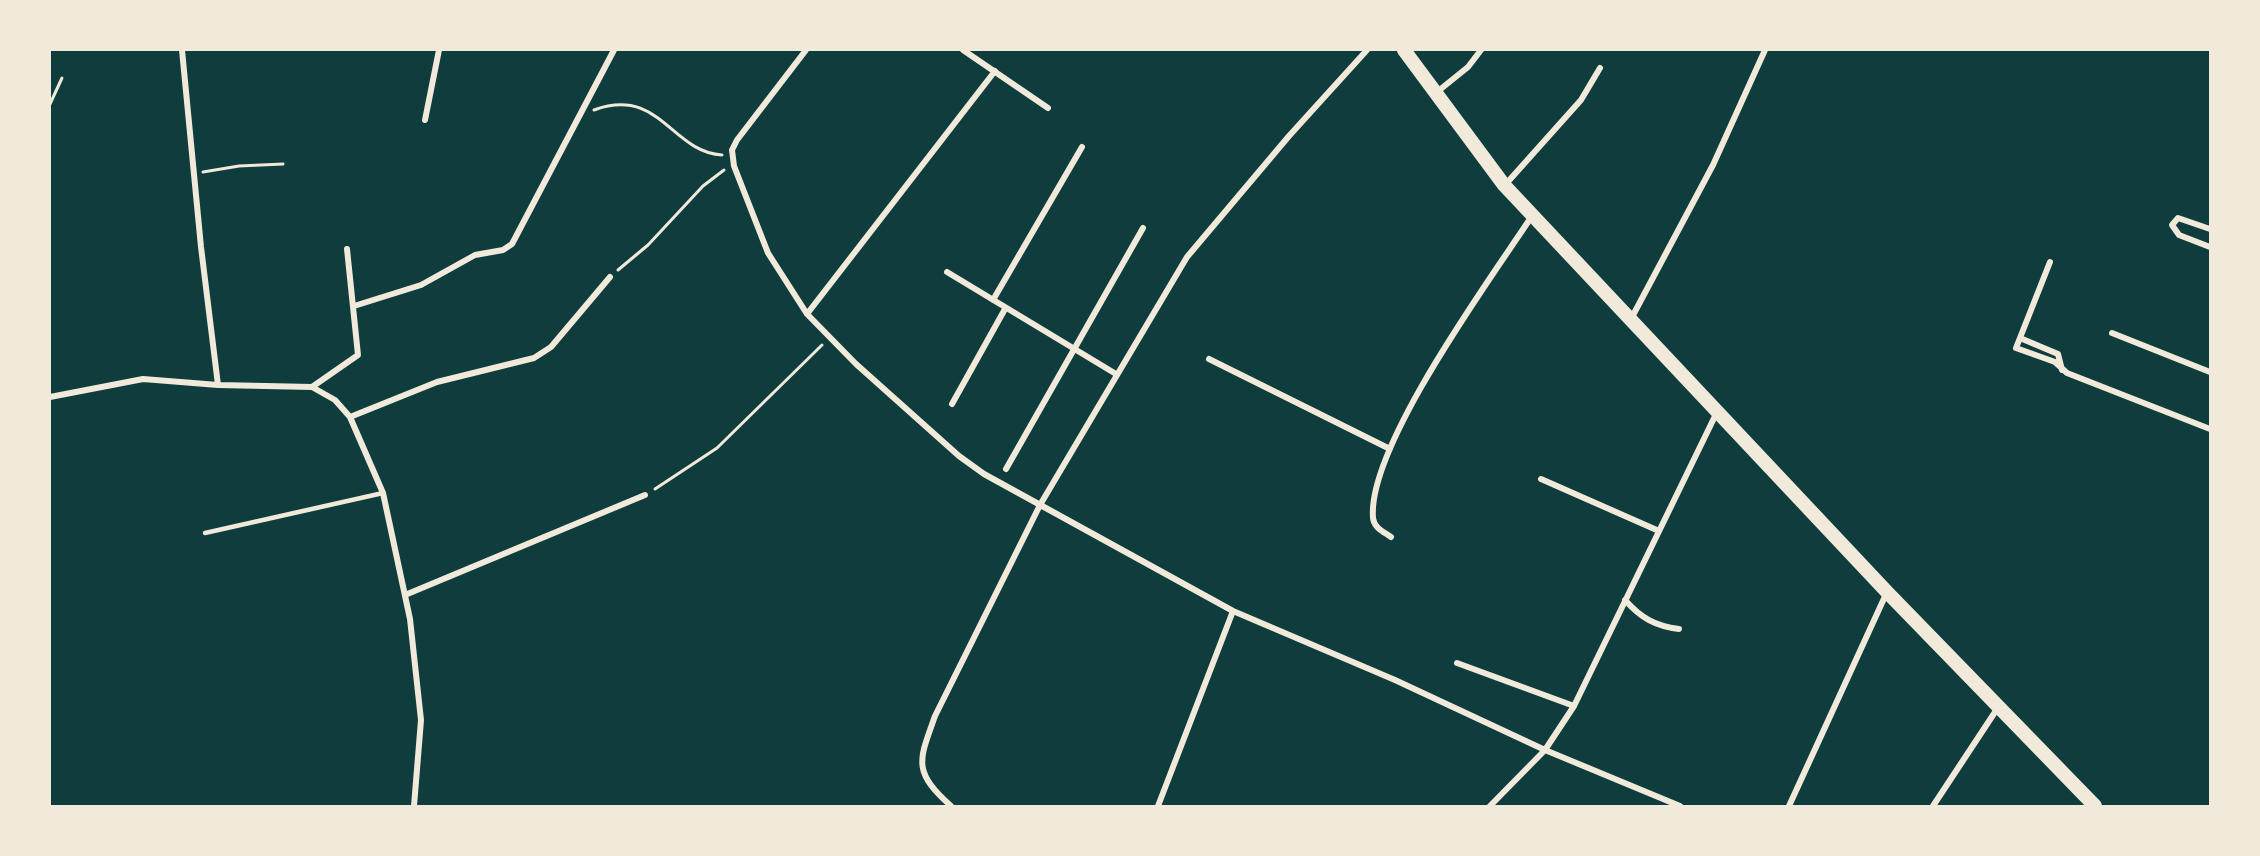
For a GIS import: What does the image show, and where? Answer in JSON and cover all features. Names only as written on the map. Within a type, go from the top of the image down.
[{"type":"main road","points":[[1404,50],[1504,185],[1887,592],[2000,706],[2095,807]]},
{"type":"street","points":[[182,50],[193,174],[218,385]]},
{"type":"street","points":[[425,120],[439,50]]},
{"type":"street","points":[[354,306],[421,285],[475,255],[503,250],[512,244],[614,50]]},
{"type":"street","points":[[806,50],[732,150],[734,166],[768,253],[807,314],[959,456],[984,474],[1040,506],[1233,611],[1395,680],[1545,750],[1680,807]]},
{"type":"street","points":[[963,50],[1048,108]]},
{"type":"street","points":[[951,807],[932,789],[922,770],[922,753],[935,716],[1040,506],[1187,257],[1289,136],[1367,50]]},
{"type":"street","points":[[1437,92],[1468,67],[1481,50]]},
{"type":"street","points":[[1630,319],[1713,165],[1765,50]]},
{"type":"street","points":[[1504,185],[1581,100],[1600,68]]},
{"type":"street","points":[[807,314],[995,71]]},
{"type":"street","points":[[993,300],[1082,147]]},
{"type":"street","points":[[1391,537],[1375,526],[1373,519],[1376,489],[1390,449],[1449,342],[1533,216]]},
{"type":"street","points":[[2211,229],[2178,218],[2172,225],[2179,235],[2211,247]]},
{"type":"street","points":[[1006,469],[1143,228]]},
{"type":"street","points":[[312,387],[358,355],[346,249]]},
{"type":"street","points":[[2050,262],[2016,348],[2055,362],[2062,370],[2211,429]]},
{"type":"street","points":[[947,272],[1116,374]]},
{"type":"street","points":[[350,417],[437,382],[534,358],[551,347],[610,277]]},
{"type":"street","points":[[952,404],[1005,309]]},
{"type":"street","points":[[2112,333],[2211,372]]},
{"type":"street","points":[[2020,338],[2058,354],[2062,370]]},
{"type":"street","points":[[1209,359],[1390,449]]},
{"type":"street","points":[[50,397],[143,379],[218,385],[312,387],[335,400],[350,417],[383,493],[405,595],[421,720],[414,807]]},
{"type":"street","points":[[1490,807],[1545,750],[1574,706],[1717,412]]},
{"type":"street","points":[[1541,479],[1659,531]]},
{"type":"street","points":[[405,595],[645,495]]},
{"type":"street","points":[[1789,807],[1887,592]]},
{"type":"street","points":[[1625,600],[1648,621],[1662,627],[1679,629]]},
{"type":"street","points":[[1158,807],[1233,611]]},
{"type":"street","points":[[1457,663],[1574,706]]},
{"type":"street","points":[[1933,807],[2000,706]]},
{"type":"lane","points":[[205,533],[383,493]]},
{"type":"path","points":[[50,104],[62,78]]},
{"type":"path","points":[[580,116],[606,106],[624,104],[661,118],[701,151],[722,154],[732,150]]},
{"type":"path","points":[[193,174],[239,166],[283,164]]},
{"type":"path","points":[[610,277],[648,245],[718,173],[734,166]]},
{"type":"path","points":[[645,495],[717,448],[830,337]]}]
